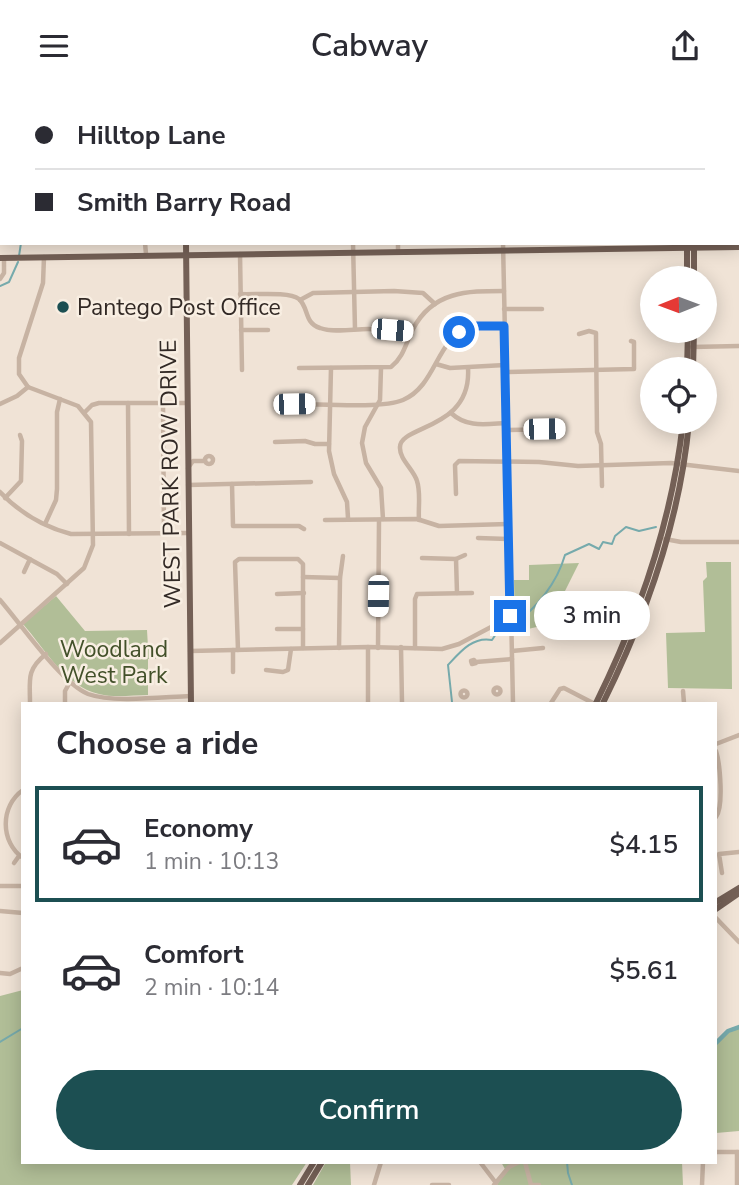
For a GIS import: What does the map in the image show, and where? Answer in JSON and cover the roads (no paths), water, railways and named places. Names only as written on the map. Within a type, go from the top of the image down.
[{"type":"main road","name":"WEST PARK ROW DRIVE","points":[[186,245],[187,403],[191,458],[187,469],[190,700]]},
{"type":"main road","points":[[690,245],[694,264]]},
{"type":"main road","points":[[688,266],[690,245]]},
{"type":"main road","points":[[2,258],[398,251],[433,247],[739,247]]},
{"type":"main road","points":[[694,264],[696,256],[704,247]]},
{"type":"main road","points":[[690,343],[692,357]]},
{"type":"main road","points":[[689,357],[692,343]]},
{"type":"main road","points":[[680,465],[682,434]]},
{"type":"main road","points":[[603,702],[647,607],[686,434]]},
{"type":"main road","points":[[594,702],[632,623],[664,539]]},
{"type":"main road","points":[[717,901],[739,888]]},
{"type":"main road","points":[[717,908],[739,894]]},
{"type":"main road","points":[[300,1185],[313,1164]]},
{"type":"main road","points":[[308,1185],[322,1164]]},
{"type":"street","points":[[145,245],[146,254]]},
{"type":"street","points":[[353,245],[355,329]]},
{"type":"street","points":[[398,245],[398,251]]},
{"type":"street","points":[[503,247],[513,702]]},
{"type":"street","points":[[240,254],[242,370]]},
{"type":"street","points":[[0,643],[84,568],[94,534],[92,430],[85,412],[74,403],[28,387],[19,374],[19,359],[40,293],[44,257]]},
{"type":"street","points":[[0,279],[4,273],[2,258]]},
{"type":"street","points":[[299,368],[391,366],[397,362],[411,332],[435,304],[457,292],[504,291]]},
{"type":"street","points":[[240,294],[286,295],[300,300],[313,293],[417,292],[428,296],[435,304]]},
{"type":"street","points":[[300,300],[307,318],[314,326],[327,330],[411,332]]},
{"type":"street","points":[[504,309],[542,309]]},
{"type":"street","points":[[294,404],[378,404],[406,398],[427,379],[448,341],[459,332],[472,326],[504,326]]},
{"type":"street","points":[[241,330],[268,330]]},
{"type":"street","points":[[579,334],[589,331],[596,333],[597,432],[601,444],[601,486]]},
{"type":"street","points":[[505,372],[634,369],[634,342],[631,341]]},
{"type":"street","points":[[691,347],[739,346]]},
{"type":"street","points":[[436,364],[447,368],[505,365]]},
{"type":"street","points":[[419,520],[418,483],[401,452],[400,444],[407,435],[429,427],[451,413],[467,392],[468,367]]},
{"type":"street","points":[[331,368],[330,462],[347,502],[348,518]]},
{"type":"street","points":[[378,647],[381,488],[366,463],[362,448],[365,427],[378,404],[381,368]]},
{"type":"street","points":[[0,404],[28,387]]},
{"type":"street","points":[[45,524],[56,500],[57,412],[60,399]]},
{"type":"street","points":[[128,403],[129,534]]},
{"type":"street","points":[[163,403],[164,533]]},
{"type":"street","points":[[85,412],[95,404],[187,403]]},
{"type":"street","points":[[451,413],[457,419],[471,424],[506,423]]},
{"type":"street","points":[[506,430],[563,429]]},
{"type":"street","points":[[5,498],[21,481],[23,441],[20,435]]},
{"type":"street","points":[[275,442],[305,441],[329,444]]},
{"type":"street","points":[[191,458],[205,460]]},
{"type":"street","points":[[456,494],[456,462],[539,462],[561,466],[680,465],[739,471]]},
{"type":"street","points":[[187,485],[311,482]]},
{"type":"street","points":[[232,484],[233,526],[299,526],[304,529]]},
{"type":"street","points":[[0,492],[21,511],[71,534],[188,533]]},
{"type":"street","points":[[325,520],[419,520],[439,526],[508,524]]},
{"type":"street","points":[[478,538],[508,539]]},
{"type":"street","points":[[664,539],[681,542],[739,542]]},
{"type":"street","points":[[0,543],[57,574],[67,584]]},
{"type":"street","points":[[422,558],[456,559],[465,555]]},
{"type":"street","points":[[339,648],[343,556]]},
{"type":"street","points":[[24,572],[30,559]]},
{"type":"street","points":[[233,672],[235,562],[239,559],[302,561],[303,649]]},
{"type":"street","points":[[456,559],[457,593]]},
{"type":"street","points":[[303,577],[340,578]]},
{"type":"street","points":[[277,594],[304,593]]},
{"type":"street","points":[[415,648],[416,595],[472,593]]},
{"type":"street","points":[[0,600],[70,682],[88,694],[134,701],[190,700]]},
{"type":"street","points":[[190,650],[368,647],[442,649],[454,646],[510,616]]},
{"type":"street","points":[[276,629],[303,629]]},
{"type":"street","points":[[368,647],[368,702]]},
{"type":"street","points":[[401,647],[402,702]]},
{"type":"street","points":[[512,651],[543,648]]},
{"type":"street","points":[[266,670],[288,670],[291,649]]},
{"type":"street","points":[[30,702],[31,671],[36,662],[46,654]]},
{"type":"street","points":[[476,662],[512,659]]},
{"type":"street","points":[[65,702],[65,691],[70,682]]},
{"type":"street","points":[[552,702],[562,688],[592,702]]},
{"type":"street","points":[[500,691],[513,690]]},
{"type":"street","points":[[683,691],[684,702]]},
{"type":"street","points":[[100,697],[100,702]]},
{"type":"street","points":[[466,697],[468,702]]},
{"type":"street","points":[[717,744],[739,735]]},
{"type":"street","points":[[717,756],[720,811],[717,816]]},
{"type":"street","points":[[15,863],[21,857],[2,838],[2,824],[5,809],[21,791]]},
{"type":"street","points":[[722,873],[719,854],[739,852]]},
{"type":"street","points":[[0,886],[21,886]]},
{"type":"street","points":[[0,911],[21,913]]},
{"type":"street","points":[[717,919],[739,942]]},
{"type":"street","points":[[0,973],[10,974],[21,969]]},
{"type":"street","points":[[717,1152],[738,1152],[737,1185]]},
{"type":"street","points":[[374,1185],[380,1164]]},
{"type":"street","points":[[481,1164],[495,1184],[509,1167],[515,1164]]},
{"type":"street","points":[[526,1164],[532,1185],[539,1185]]},
{"type":"street","points":[[702,1185],[703,1164]]},
{"type":"street","points":[[432,1185],[449,1185]]},
{"type":"waterway","points":[[19,256],[21,245]]},
{"type":"waterway","points":[[0,286],[9,282],[18,262]]},
{"type":"waterway","points":[[513,625],[545,594],[565,555],[589,544],[599,549],[603,542],[612,544],[615,536],[626,527],[639,531],[656,527]]},
{"type":"waterway","points":[[452,702],[448,665],[467,646],[479,640],[492,640],[498,631],[506,629]]},
{"type":"waterway","points":[[717,1042],[728,1031],[739,1027]]},
{"type":"waterway","points":[[0,1042],[21,1029]]},
{"type":"waterway","points":[[567,1164],[572,1185]]},
{"type":"place","name":"Pantego Post Office","points":[[63,307]]},
{"type":"park label","name":"Woodland West Park","points":[[114,662]]}]
